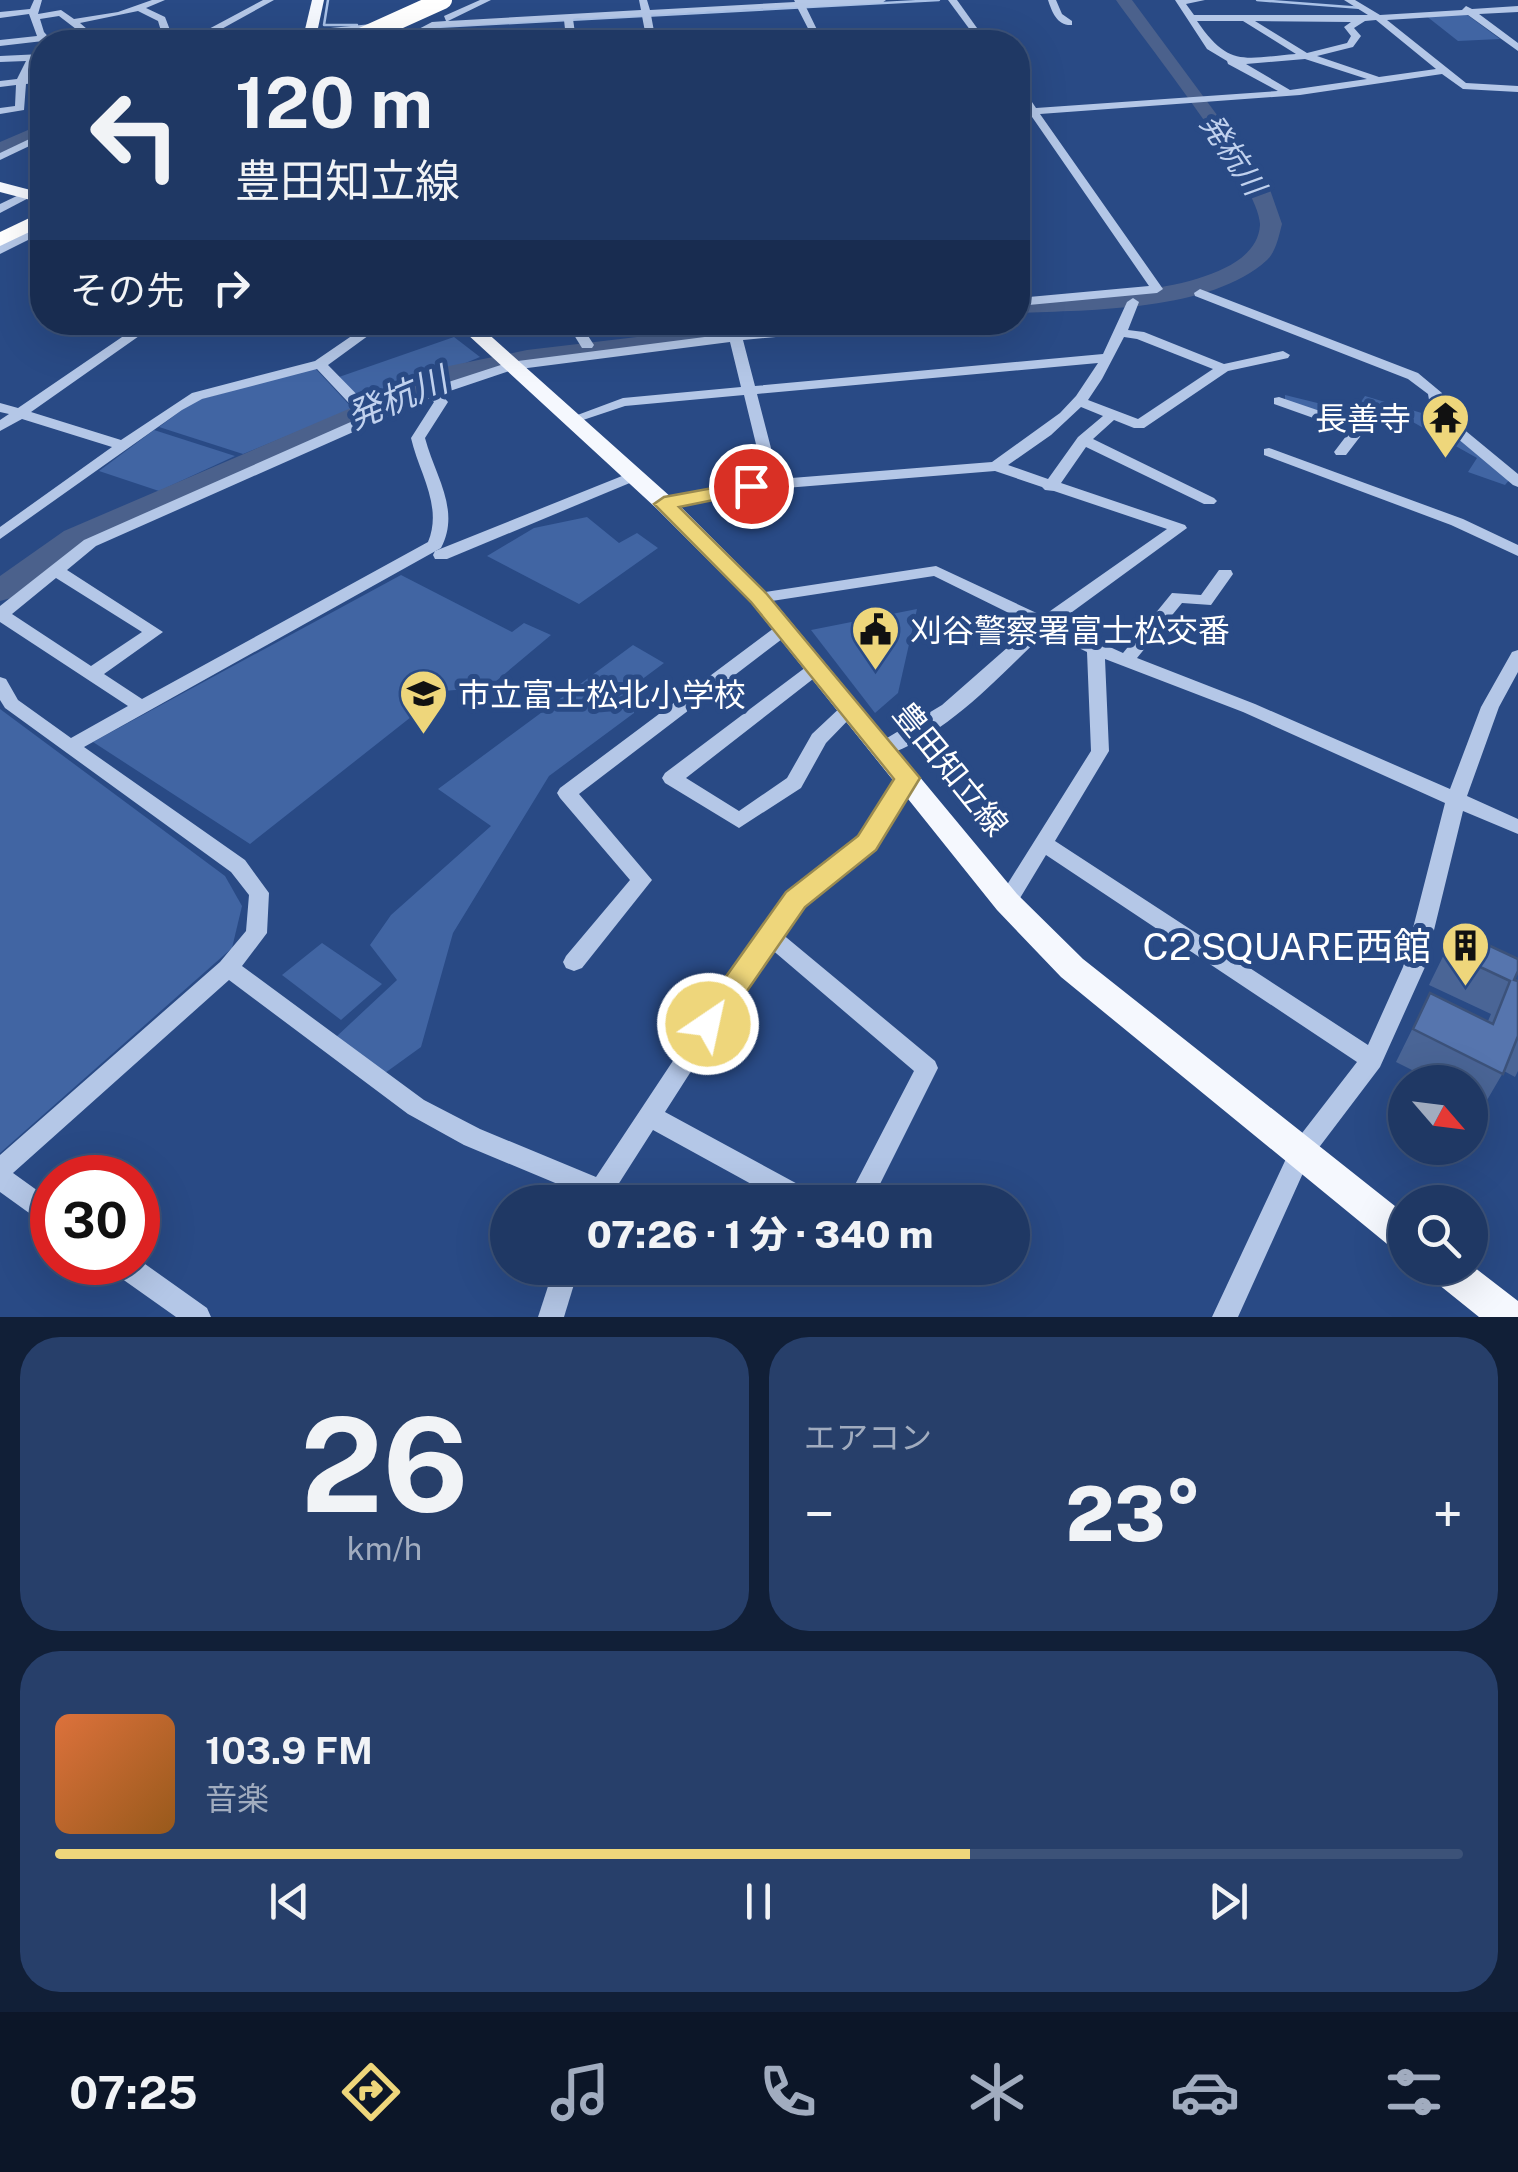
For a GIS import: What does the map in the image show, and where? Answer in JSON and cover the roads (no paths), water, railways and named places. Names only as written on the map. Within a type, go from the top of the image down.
[{"type":"highway","points":[[377,30],[443,0]]},
{"type":"highway","points":[[404,30],[468,0]]},
{"type":"highway","points":[[0,224],[30,204]]},
{"type":"highway","points":[[0,240],[30,224]]},
{"type":"main road","points":[[311,30],[318,0]]},
{"type":"main road","points":[[0,187],[30,194]]},
{"type":"main road","name":"豊田知立線","points":[[477,335],[664,504],[759,598],[1007,902],[1072,968],[1388,1223]]},
{"type":"main road","points":[[1468,1285],[1509,1317]]},
{"type":"street","points":[[38,0],[34,14],[41,30]]},
{"type":"street","points":[[77,21],[161,0]]},
{"type":"street","points":[[423,30],[488,0],[493,20]]},
{"type":"street","points":[[643,0],[650,30]]},
{"type":"street","points":[[381,30],[493,20],[882,0]]},
{"type":"street","points":[[1052,0],[1062,21]]},
{"type":"street","points":[[1201,0],[1180,1],[1226,58],[1290,93]]},
{"type":"street","points":[[1348,0],[1378,17],[1463,86],[1518,89]]},
{"type":"street","points":[[1454,0],[1518,48]]},
{"type":"street","points":[[212,30],[264,1]]},
{"type":"street","points":[[952,1],[974,30]]},
{"type":"street","points":[[801,5],[813,30]]},
{"type":"street","points":[[1280,21],[1276,14],[1296,6]]},
{"type":"street","points":[[140,8],[162,19],[165,30]]},
{"type":"street","points":[[1190,17],[1280,21],[1518,9]]},
{"type":"street","points":[[1190,17],[1214,11]]},
{"type":"street","points":[[0,15],[62,13],[86,30]]},
{"type":"street","points":[[1250,18],[1306,56],[1381,80]]},
{"type":"street","points":[[1226,58],[1306,56],[1350,45],[1356,36],[1349,27],[1363,18]]},
{"type":"street","points":[[569,19],[570,30]]},
{"type":"street","points":[[0,43],[30,41]]},
{"type":"street","points":[[1226,58],[1254,51]]},
{"type":"street","points":[[0,59],[30,58]]},
{"type":"street","points":[[0,112],[20,108],[22,81],[30,69]]},
{"type":"street","points":[[1030,111],[1290,93],[1442,72]]},
{"type":"street","points":[[0,84],[30,80]]},
{"type":"street","points":[[1030,106],[1157,289],[1137,298],[1030,311]]},
{"type":"street","points":[[0,158],[30,142]]},
{"type":"street","points":[[0,210],[30,200]]},
{"type":"street","points":[[0,250],[30,235]]},
{"type":"street","points":[[1200,293],[1412,376],[1435,393],[1438,414],[1518,482]]},
{"type":"street","points":[[1030,302],[1137,298]]},
{"type":"street","points":[[996,466],[1050,434],[1081,402],[1137,298]]},
{"type":"street","points":[[1120,333],[1139,335],[1224,368]]},
{"type":"street","points":[[0,427],[134,335]]},
{"type":"street","points":[[0,534],[197,396],[320,364],[362,335]]},
{"type":"street","points":[[581,335],[588,345]]},
{"type":"street","points":[[142,708],[0,615],[90,543],[143,516],[432,392],[501,357],[679,335]]},
{"type":"street","points":[[501,357],[684,335]]},
{"type":"street","points":[[736,335],[773,484]]},
{"type":"street","points":[[1081,402],[1140,425],[1224,368],[1283,355]]},
{"type":"street","points":[[571,420],[623,402],[1108,358]]},
{"type":"street","points":[[320,364],[371,418]]},
{"type":"street","points":[[69,748],[435,546],[444,529],[442,508],[418,438],[441,402],[432,392]]},
{"type":"street","points":[[1279,402],[1359,429],[1341,452]]},
{"type":"street","points":[[0,406],[124,446]]},
{"type":"street","points":[[1050,487],[1083,440],[1112,414]]},
{"type":"street","points":[[1083,440],[1209,502]]},
{"type":"street","points":[[1269,452],[1457,522],[1518,551]]},
{"type":"street","points":[[664,504],[773,484],[996,466],[1179,528],[1043,625],[995,673],[907,738],[884,749]]},
{"type":"street","points":[[441,555],[632,477]]},
{"type":"street","points":[[55,570],[154,632],[91,674]]},
{"type":"street","points":[[759,598],[936,571],[1096,649],[1518,827]]},
{"type":"street","points":[[1127,660],[1178,597],[1205,600],[1225,574]]},
{"type":"street","points":[[574,962],[642,880],[567,793],[784,629]]},
{"type":"street","points":[[1007,902],[1046,845],[1100,751],[1096,649]]},
{"type":"street","points":[[1225,1317],[1300,1154],[1372,1060],[1414,966],[1456,799],[1490,707],[1518,656]]},
{"type":"street","points":[[816,668],[672,778],[739,821],[794,782],[819,740],[850,708]]},
{"type":"street","points":[[0,683],[11,704],[238,866],[259,893],[256,933],[228,968],[0,1170]]},
{"type":"street","points":[[603,1185],[768,934],[795,900],[867,843],[908,778]]},
{"type":"street","points":[[1046,845],[1372,1060]]},
{"type":"street","points":[[768,934],[928,1068],[867,1185]]},
{"type":"street","points":[[228,968],[416,1107],[573,1185]]},
{"type":"street","points":[[648,1115],[777,1185]]},
{"type":"street","points":[[0,1178],[30,1199]]},
{"type":"street","points":[[153,1285],[198,1317]]},
{"type":"street","points":[[551,1317],[561,1285]]},
{"type":"waterway","points":[[328,0],[324,25],[357,25]]},
{"type":"waterway","points":[[436,27],[939,0]]},
{"type":"waterway","name":"発杭川","points":[[1030,305],[1142,297],[1232,275],[1261,254],[1271,224],[1257,184],[1124,0]]},
{"type":"waterway","points":[[1257,0],[1362,8]]},
{"type":"waterway","points":[[0,150],[30,136]]},
{"type":"waterway","name":"発杭川","points":[[0,591],[74,537],[458,371],[527,358],[722,335]]},
{"type":"place","name":"長善寺","points":[[1446,460]]},
{"type":"place","name":"刈谷警察署富士松交番","points":[[875,672]]},
{"type":"place","name":"市立富士松北小学校","points":[[423,736]]},
{"type":"place","name":"C2 SQUARE西館","points":[[1466,988]]}]
